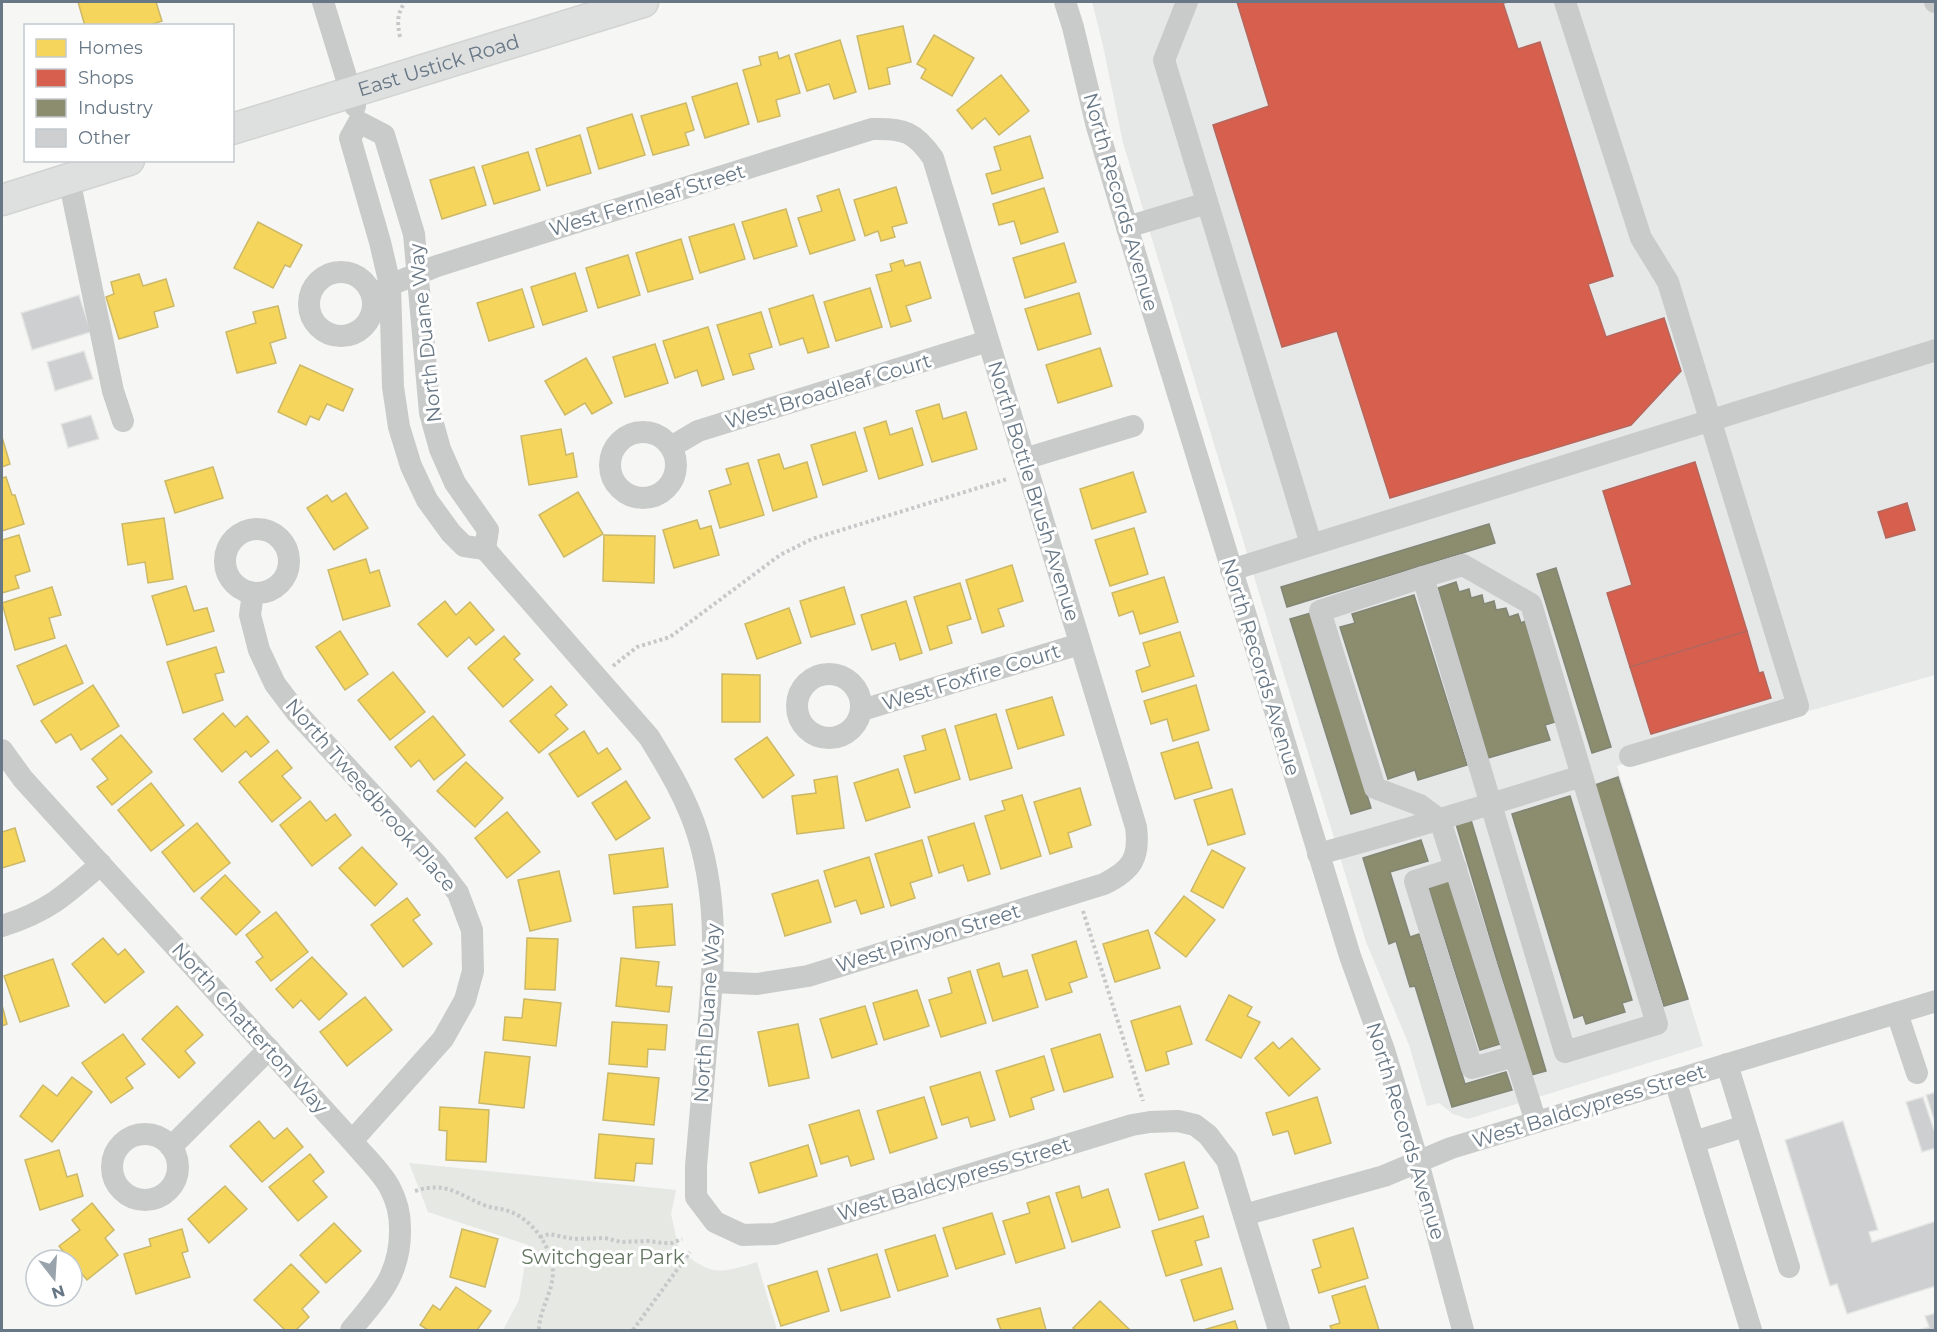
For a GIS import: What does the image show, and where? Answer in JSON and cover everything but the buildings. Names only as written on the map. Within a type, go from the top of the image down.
[{"type":"main road","name":"East Ustick Road","points":[[234,128],[643,2]]},
{"type":"main road","points":[[2,200],[123,162]]},
{"type":"street","name":"North Duane Way","points":[[323,2],[359,122],[384,135],[414,234],[430,413],[440,449],[455,483],[488,530],[485,549]]},
{"type":"street","name":"North Records Avenue","points":[[1065,2],[1096,123],[1127,227],[1318,854],[1350,956],[1384,1050],[1418,1162],[1463,1330]]},
{"type":"street","points":[[1187,2],[1164,60],[1311,544]]},
{"type":"street","points":[[1564,2],[1641,238],[1668,282],[1798,706],[1630,756]]},
{"type":"street","name":"North Duane Way","points":[[359,122],[350,138],[380,242],[381,290],[399,427],[411,466],[427,500],[451,533],[464,546],[485,549],[649,737],[668,767],[688,808],[697,833],[712,904],[714,940],[696,1166],[696,1197],[715,1222]]},
{"type":"street","name":"West Fernleaf Street","points":[[381,290],[448,262],[872,129],[891,128],[907,132]]},
{"type":"street","name":"North Bottle Brush Avenue","points":[[907,132],[922,143],[933,158],[1136,827],[1138,844],[1134,861]]},
{"type":"street","points":[[69,179],[109,371],[123,422]]},
{"type":"street","points":[[1127,227],[1208,203]]},
{"type":"street","name":"West Broadleaf Court","points":[[670,447],[698,431],[988,341]]},
{"type":"street","points":[[1231,570],[1935,350]]},
{"type":"street","points":[[1026,465],[1133,426]]},
{"type":"street","points":[[1423,577],[1565,1052],[1657,1024],[1531,604],[1463,565],[1423,577],[1320,611],[1375,788],[1420,805],[1440,820],[1536,1122]]},
{"type":"street","name":"North Tweedbrook Place","points":[[253,593],[250,615],[259,650],[275,684],[297,713],[436,864],[458,893],[472,930],[473,971],[465,1000],[443,1038],[352,1141]]},
{"type":"street","name":"West Foxfire Court","points":[[862,710],[1080,644]]},
{"type":"street","name":"North Chatterton Way","points":[[2,750],[23,779],[352,1141],[390,1187],[400,1213],[401,1249],[393,1275],[380,1296],[351,1330]]},
{"type":"street","points":[[1318,854],[1440,820],[1582,776]]},
{"type":"street","name":"West Pinyon Street","points":[[712,982],[757,984],[808,976],[1104,884],[1120,876],[1134,861]]},
{"type":"street","points":[[2,926],[27,919],[64,897],[100,864]]},
{"type":"street","points":[[1456,867],[1415,881],[1472,1068],[1515,1056]]},
{"type":"street","name":"West Baldcypress Street","points":[[715,1222],[743,1235],[775,1234],[1132,1125],[1178,1121],[1195,1125],[1208,1136],[1227,1160],[1244,1215],[1378,1178],[1451,1148],[1935,1001]]},
{"type":"street","points":[[1898,1013],[1917,1073]]},
{"type":"street","points":[[171,1147],[269,1049]]},
{"type":"street","points":[[1726,1065],[1789,1267]]},
{"type":"street","points":[[1675,1080],[1751,1330]]},
{"type":"street","points":[[1694,1142],[1745,1126]]},
{"type":"street","points":[[1244,1215],[1280,1330]]},
{"type":"path","points":[[400,37],[397,23],[399,11],[405,2]]},
{"type":"path","points":[[598,679],[637,647],[670,637],[780,555],[812,539],[1026,465]]},
{"type":"path","points":[[1077,892],[1150,1122]]},
{"type":"path","points":[[415,1191],[435,1187],[452,1190],[489,1207],[510,1211],[529,1222],[549,1255],[553,1272],[550,1291],[540,1316],[539,1330]]},
{"type":"path","points":[[540,1237],[549,1234],[567,1238],[605,1238],[621,1242],[648,1241],[663,1244],[682,1239]]},
{"type":"path","points":[[633,1330],[690,1252]]},
{"type":"shaded area","points":[[1092,2],[1935,2],[1935,675],[1617,766],[1703,1046],[1468,1119],[1453,1114],[1439,1103],[1427,1106],[1409,1045],[1366,942],[1259,593],[1123,143]]},
{"type":"green space","name":"Switchgear Park","points":[[409,1163],[676,1190],[671,1214],[679,1250],[699,1264],[715,1270],[723,1271],[757,1262],[777,1330],[503,1330],[519,1300],[528,1245],[428,1212]]}]
